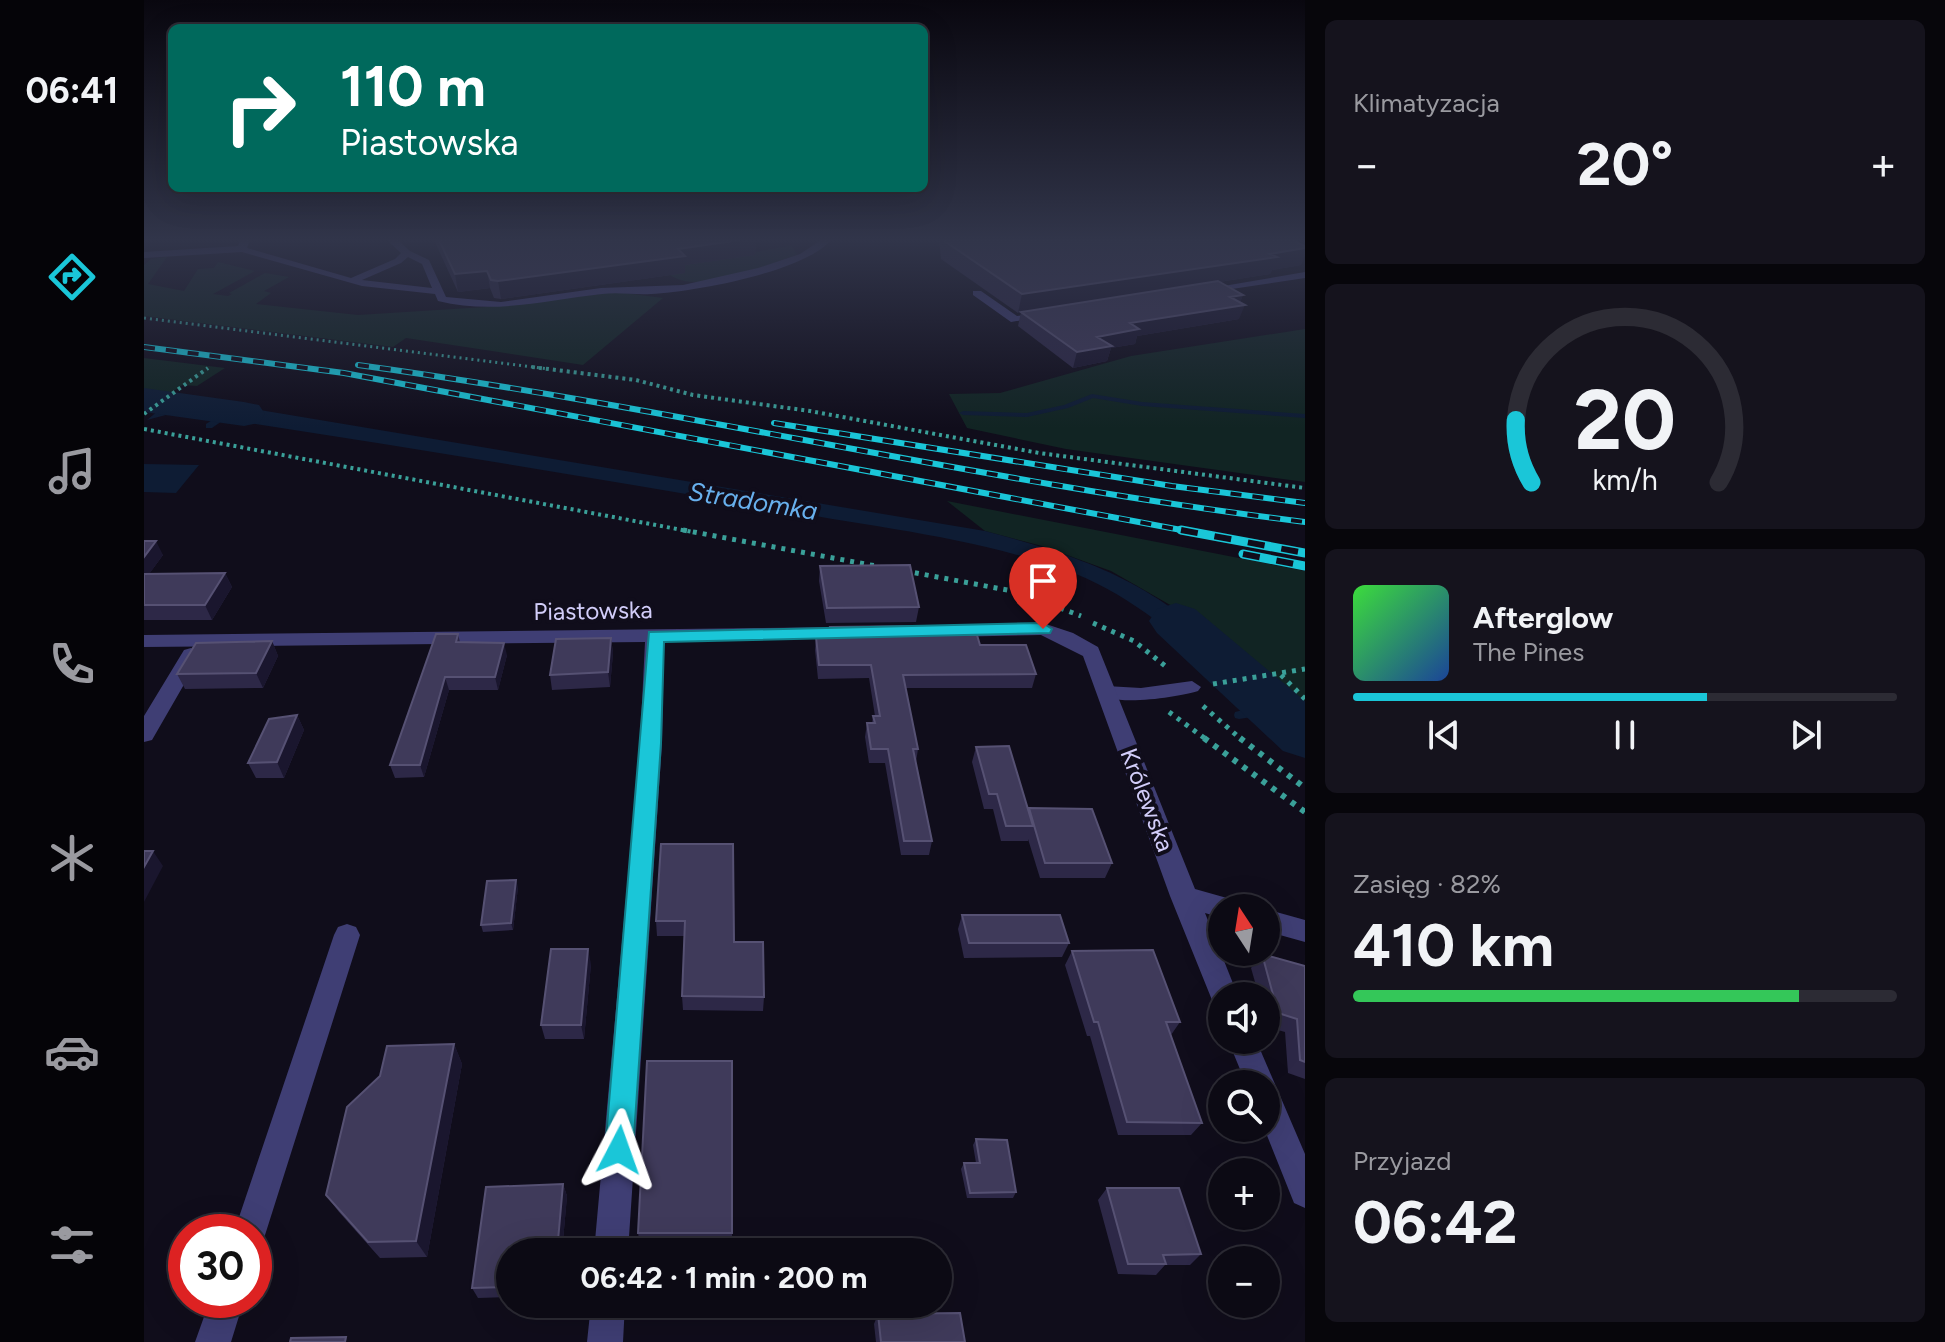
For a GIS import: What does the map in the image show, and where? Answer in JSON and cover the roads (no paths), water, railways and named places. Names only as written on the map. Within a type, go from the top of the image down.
[{"type":"street","name":"Piastowska","points":[[144,641],[1043,629]]},
{"type":"street","name":"Królewska","points":[[1043,629],[1066,637],[1091,652],[1218,982]]},
{"type":"street","points":[[612,1238],[651,743],[655,636]]},
{"type":"street","points":[[144,734],[200,640]]},
{"type":"street","points":[[1183,896],[1208,903]]},
{"type":"street","points":[[1280,924],[1305,931]]},
{"type":"street","points":[[256,1214],[347,935]]},
{"type":"street","points":[[1280,1131],[1305,1192]]},
{"type":"street","points":[[213,1342],[221,1318]]},
{"type":"street","points":[[605,1342],[607,1318]]},
{"type":"lane","points":[[464,303],[500,303]]},
{"type":"lane","points":[[991,303],[1015,320],[1061,313]]},
{"type":"lane","points":[[1106,692],[1141,694],[1190,688]]},
{"type":"water","points":[[176,396],[985,531],[1095,566],[1126,581],[1186,619],[1244,674],[1225,677],[1155,620],[1097,583],[1039,561],[1001,551],[885,527],[251,423],[177,412],[147,420]]},
{"type":"water","points":[[144,464],[199,465],[176,493],[144,492]]},
{"type":"water","points":[[1255,683],[1305,722],[1305,745],[1236,686]]},
{"type":"waterway","points":[[963,413],[1027,415],[1066,407],[1092,396],[1142,404],[1305,416]]},
{"type":"waterway","name":"Stradomka","points":[[144,400],[244,414]]},
{"type":"waterway","points":[[209,426],[231,412]]},
{"type":"waterway","name":"Stradomka","points":[[1176,621],[1305,735]]},
{"type":"waterway","points":[[1239,715],[1275,710]]},
{"type":"railway","points":[[144,347],[344,373],[1192,532]]},
{"type":"railway","points":[[358,365],[595,402],[1067,487],[1305,522]]},
{"type":"railway","points":[[774,423],[1172,486],[1305,503]]},
{"type":"railway","points":[[1181,530],[1305,553]]},
{"type":"railway","points":[[1243,554],[1305,566]]}]
